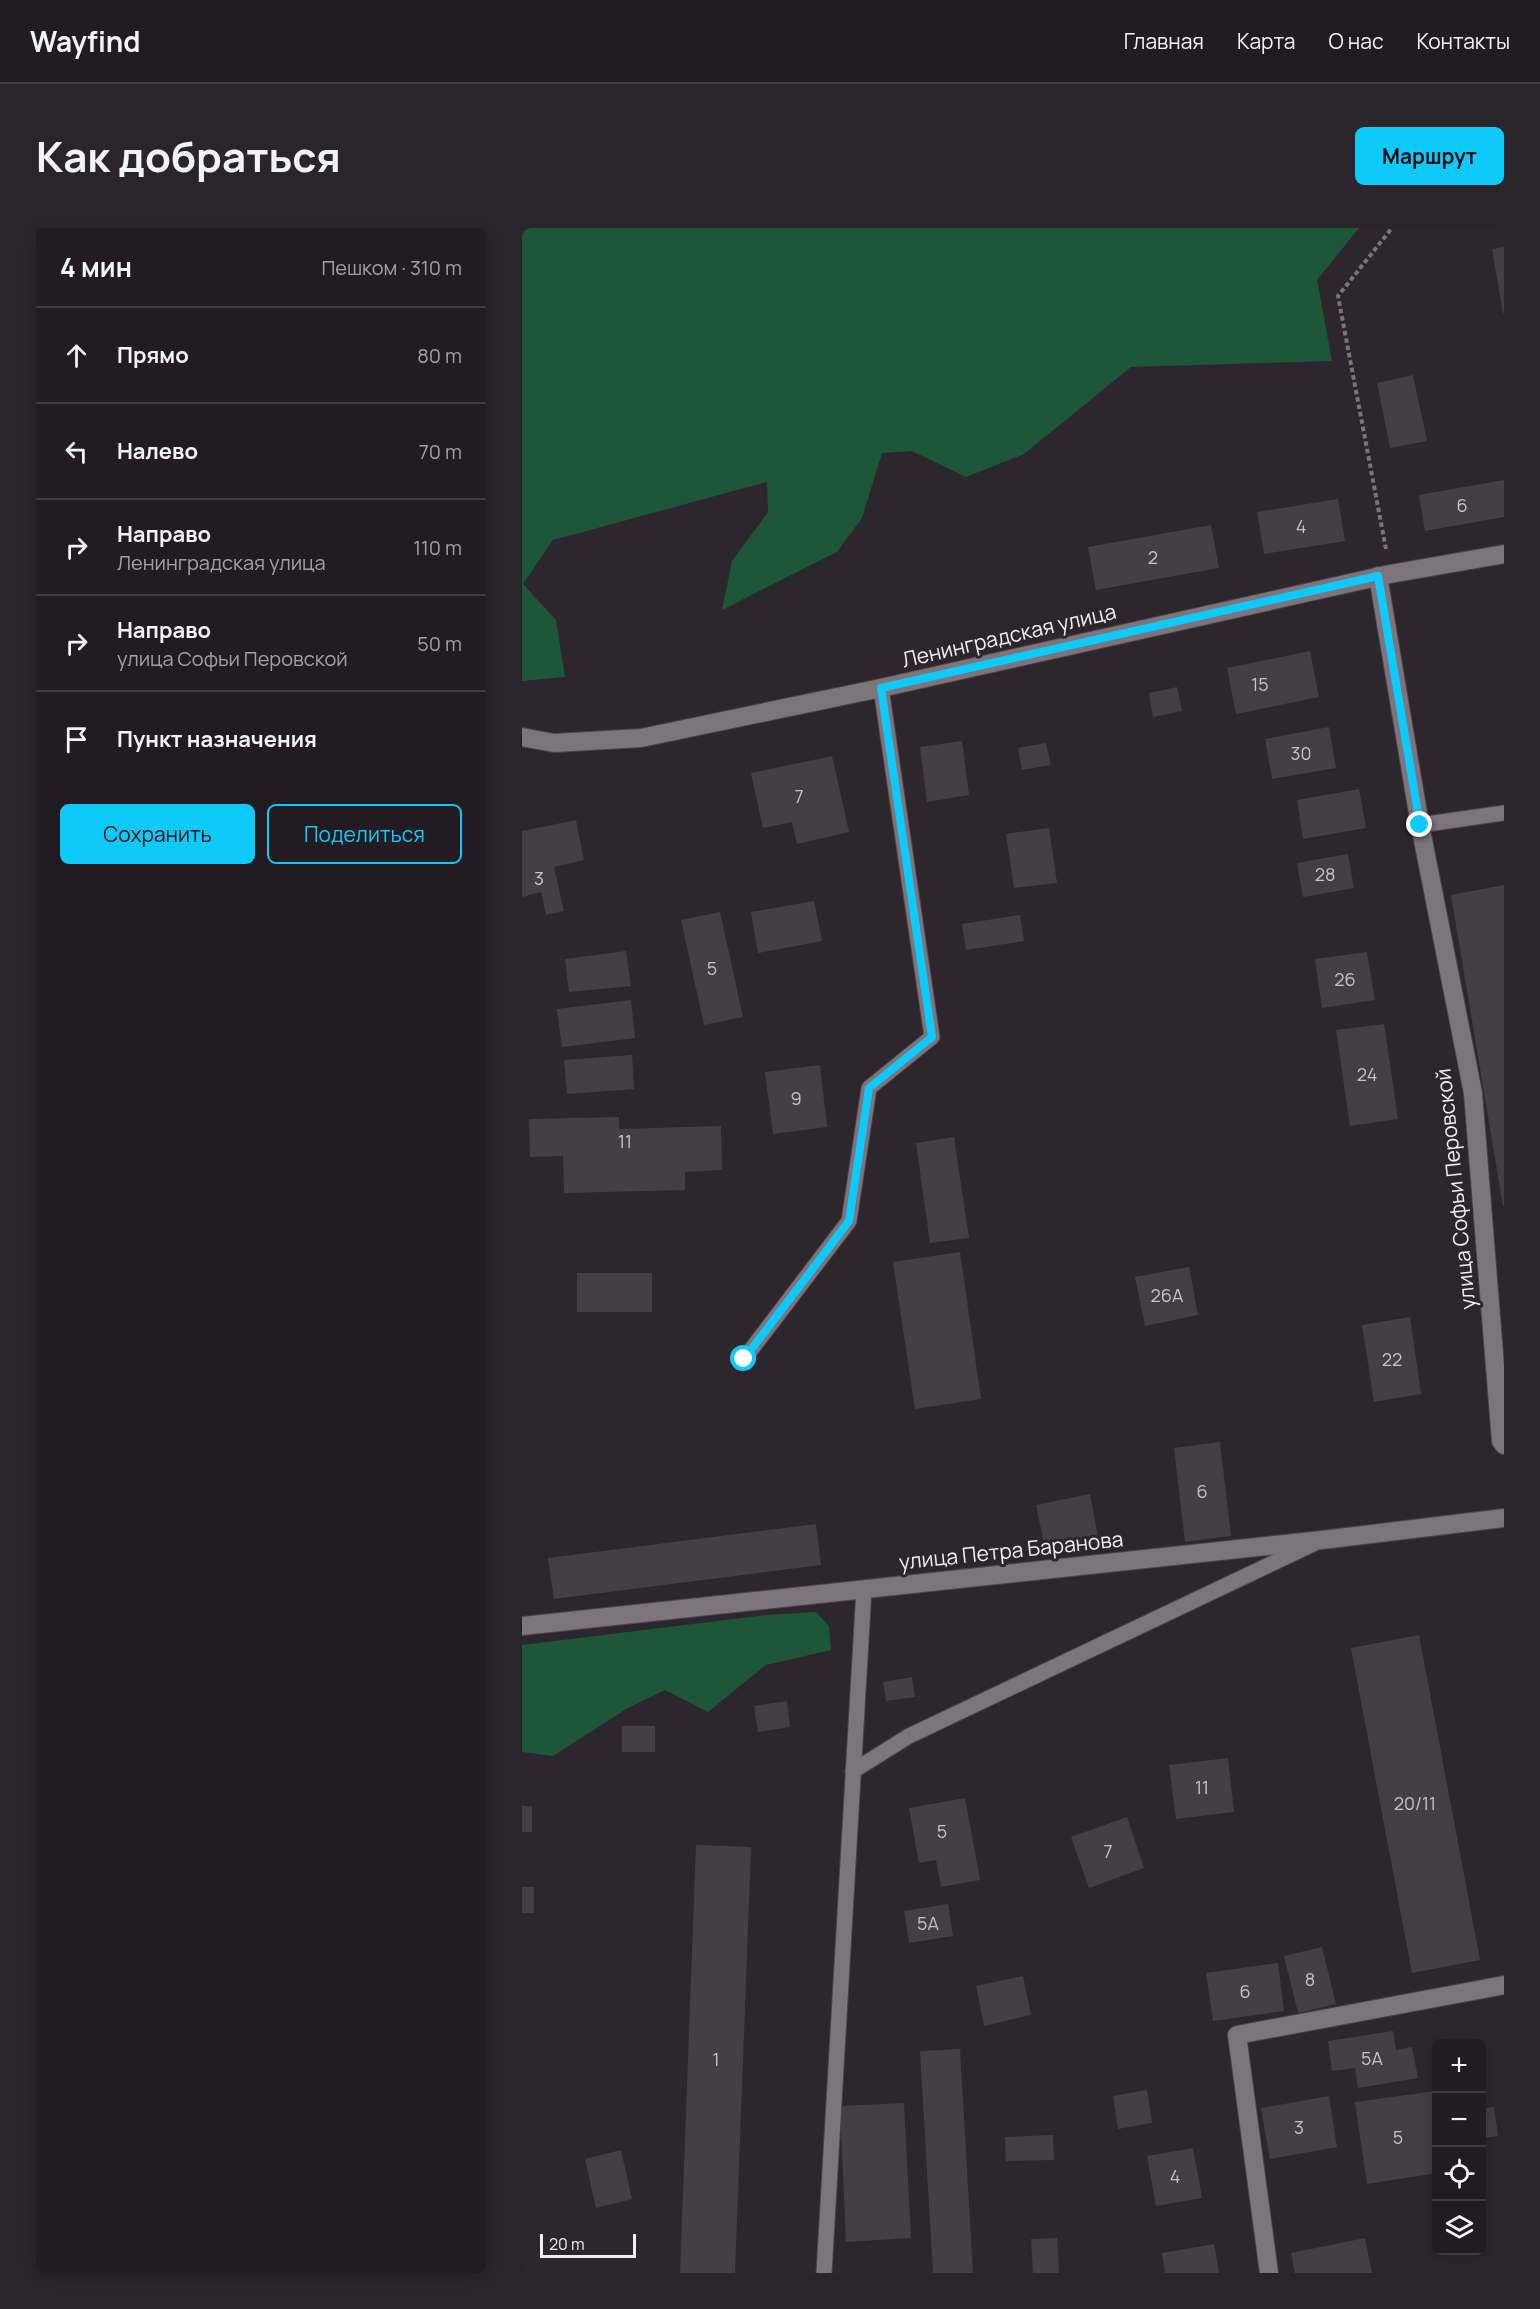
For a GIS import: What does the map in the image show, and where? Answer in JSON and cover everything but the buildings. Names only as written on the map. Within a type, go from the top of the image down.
[{"type":"street","name":"Ленинградская улица","points":[[522,737],[554,743],[641,738],[881,688],[1384,575],[1504,554]]},
{"type":"street","name":"улица Софьи Перовской","points":[[1384,575],[1420,825],[1473,1093],[1500,1429],[1504,1445]]},
{"type":"street","name":"улица Петра Баранова","points":[[522,1626],[1322,1540],[1504,1518]]},
{"type":"street","points":[[1269,2273],[1237,2035],[1504,1985]]},
{"type":"lane","points":[[744,1359],[849,1221],[869,1088],[932,1037],[881,688]]},
{"type":"lane","points":[[1420,825],[1504,813]]},
{"type":"lane","points":[[853,1771],[909,1736],[1322,1540]]},
{"type":"lane","points":[[824,2273],[864,1589]]},
{"type":"path","points":[[1384,575],[1338,296],[1392,228]]},
{"type":"green space","points":[[522,228],[1359,228],[1317,280],[1332,361],[1131,367],[1024,454],[966,477],[912,451],[882,453],[862,518],[837,552],[722,610],[732,561],[768,512],[767,482],[553,540],[523,584],[556,620],[565,677],[522,681]]},
{"type":"green space","points":[[816,1612],[829,1626],[831,1650],[766,1665],[708,1712],[665,1690],[628,1708],[553,1756],[522,1752],[522,1645],[767,1615]]},
{"type":"route","points":[[744,1359],[849,1221],[869,1088],[932,1037],[881,688],[1378,576],[1420,825]]}]
